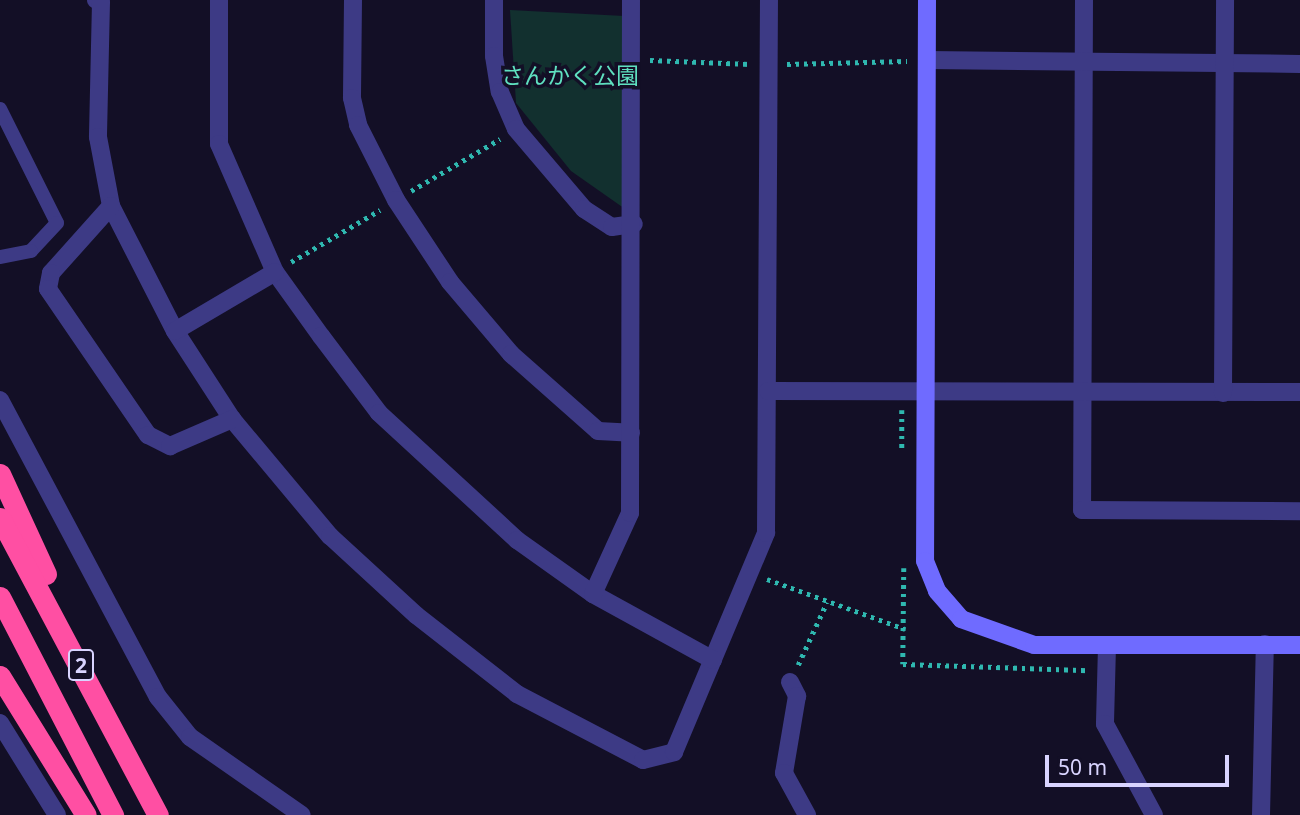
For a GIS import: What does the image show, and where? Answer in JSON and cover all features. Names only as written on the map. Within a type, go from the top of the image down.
[{"type":"highway","points":[[0,474],[141,777]]},
{"type":"highway","name":"2","points":[[0,518],[141,777],[158,815]]},
{"type":"highway","name":"2","points":[[0,597],[113,815]]},
{"type":"highway","points":[[0,676],[86,815]]},
{"type":"street","points":[[96,0],[101,2],[98,137],[111,206],[175,331],[233,419],[330,536],[416,615],[517,694],[643,760],[674,752],[753,573],[766,533],[769,0]]},
{"type":"street","points":[[219,0],[219,144],[275,272],[379,413],[517,540],[593,594],[713,660]]},
{"type":"street","points":[[353,0],[352,98],[358,125],[396,200],[450,282],[512,354],[598,431],[631,433]]},
{"type":"street","points":[[494,0],[494,56],[500,92],[516,129],[584,209],[612,227],[634,224]]},
{"type":"street","points":[[593,594],[630,513],[634,224],[631,0]]},
{"type":"street","points":[[927,0],[925,561],[937,591],[961,619],[998,636],[1034,645],[1300,645]]},
{"type":"street","points":[[1084,0],[1082,510],[1300,510]]},
{"type":"street","points":[[1223,393],[1225,0]]},
{"type":"street","points":[[927,60],[1300,64]]},
{"type":"street","points":[[111,206],[51,273],[47,289],[148,435],[170,446],[233,419]]},
{"type":"street","points":[[175,331],[275,272]]},
{"type":"street","points":[[768,391],[1081,394],[1300,392]]},
{"type":"street","points":[[0,400],[159,697],[190,737],[289,812]]},
{"type":"street","points":[[1261,815],[1265,644]]},
{"type":"street","points":[[1107,646],[1105,724],[1154,815]]},
{"type":"street","points":[[792,677],[797,696],[784,773],[807,815]]},
{"type":"street","points":[[0,723],[57,815]]},
{"type":"lane","points":[[0,109],[57,223],[31,251],[0,257]]},
{"type":"path","points":[[753,573],[905,629]]},
{"type":"path","points":[[792,677],[827,602]]},
{"type":"green space","name":"さんかく公園","points":[[510,10],[624,16],[628,211],[571,171],[516,103]]}]
